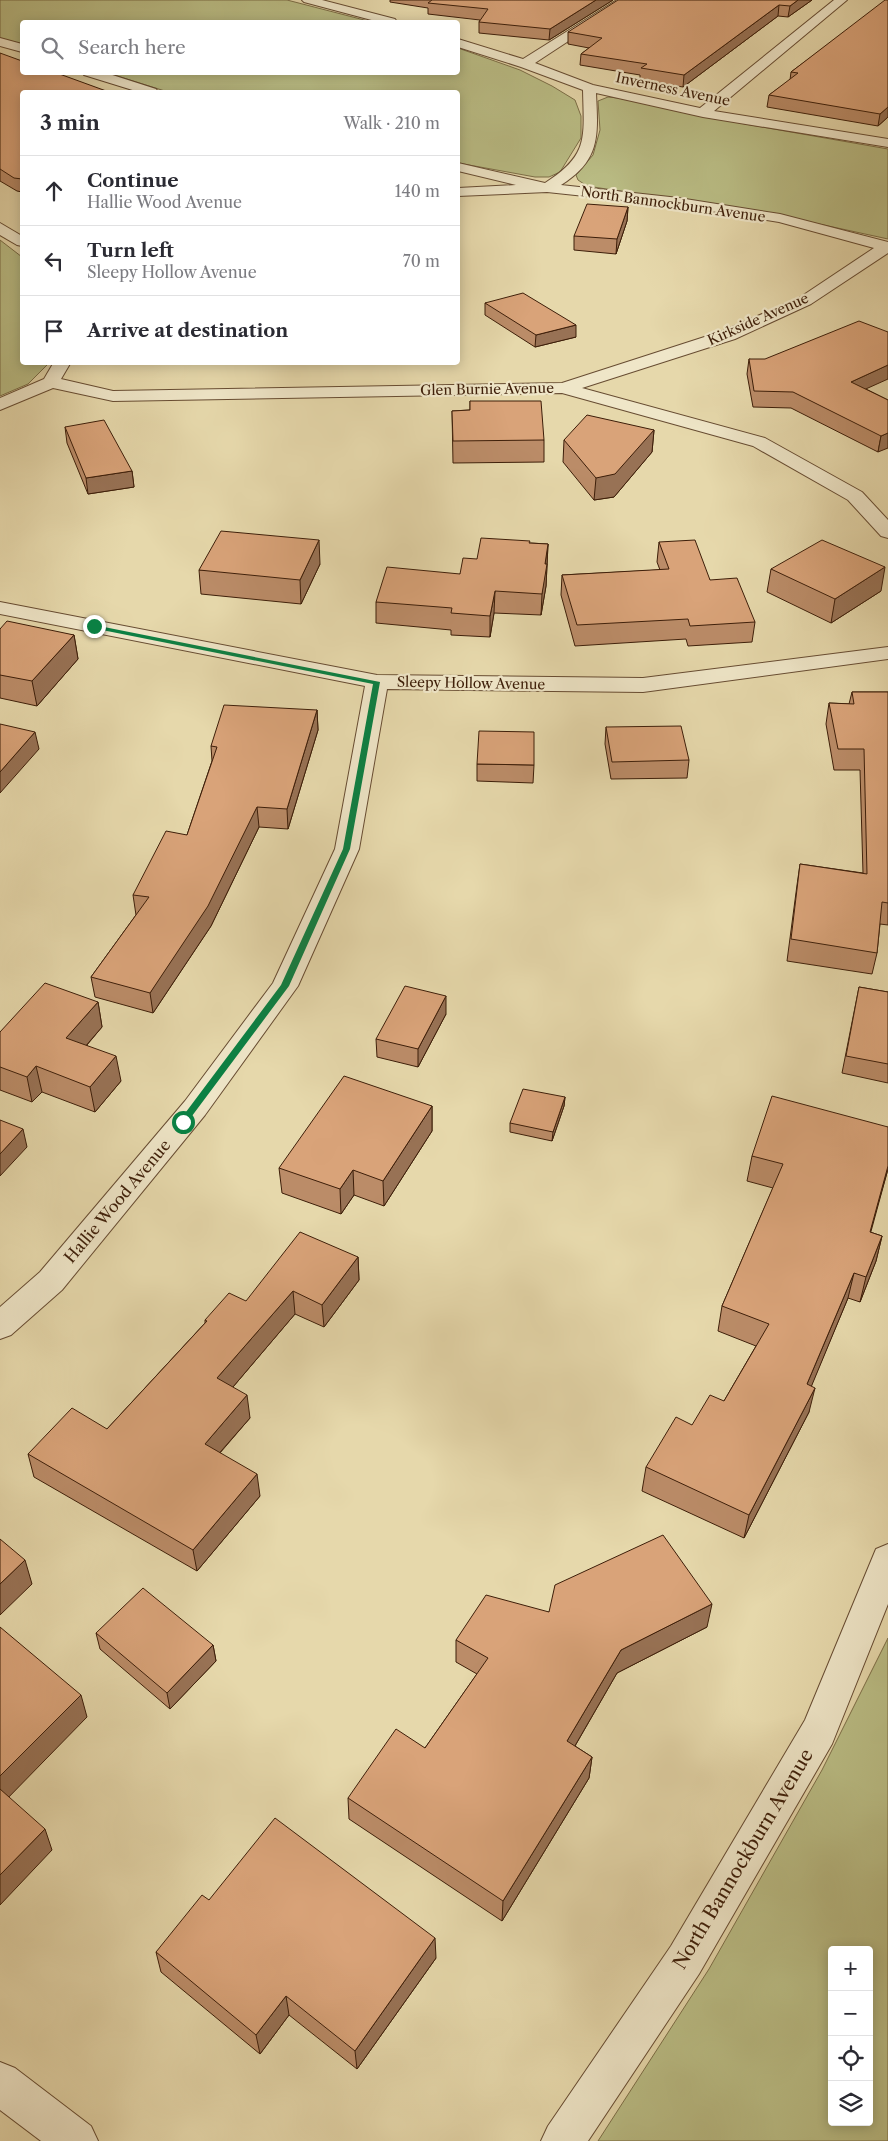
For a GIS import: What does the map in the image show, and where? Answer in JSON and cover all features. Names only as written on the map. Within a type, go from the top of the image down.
[{"type":"street","points":[[308,0],[383,20]]},
{"type":"street","points":[[525,64],[624,0]]},
{"type":"street","points":[[703,112],[841,0]]},
{"type":"street","points":[[0,42],[20,47]]},
{"type":"street","name":"Inverness Avenue","points":[[460,44],[525,64],[589,88],[703,112],[888,143]]},
{"type":"street","points":[[98,75],[145,90]]},
{"type":"street","points":[[460,192],[547,188],[569,174],[583,157],[591,134],[589,88]]},
{"type":"street","name":"North Bannockburn Avenue","points":[[460,167],[547,188],[679,202],[780,218],[887,247]]},
{"type":"street","points":[[0,228],[20,238]]},
{"type":"street","name":"Kirkside Avenue","points":[[562,388],[729,335],[805,301],[887,247]]},
{"type":"street","points":[[0,405],[51,382],[61,365]]},
{"type":"street","name":"Glen Burnie Avenue","points":[[51,382],[114,396],[562,388],[759,442],[855,496],[888,532]]},
{"type":"street","name":"Sleepy Hollow Avenue","points":[[0,608],[377,682],[643,685],[888,653]]},
{"type":"street","name":"Hallie Wood Avenue","points":[[0,1326],[51,1280],[195,1108],[285,986],[347,849],[377,682]]},
{"type":"street","name":"North Bannockburn Avenue","points":[[563,2141],[685,1960],[819,1731],[888,1560]]},
{"type":"street","points":[[0,2084],[76,2141]]},
{"type":"green space","points":[[0,0],[287,0],[364,20],[20,20],[20,43],[0,38]]},
{"type":"green space","points":[[460,49],[520,70],[575,100],[581,116],[581,138],[560,172],[549,177],[535,177],[460,163],[460,90],[162,90],[114,75],[460,75]]},
{"type":"green space","points":[[608,97],[745,124],[888,149],[888,239],[787,217],[587,186],[578,180],[576,175],[593,155],[600,130],[598,101]]},
{"type":"green space","points":[[0,240],[20,255],[20,365],[47,365],[28,384],[0,396]]},
{"type":"green space","points":[[888,1638],[888,2141],[598,2141],[709,1969],[822,1770]]},
{"type":"building","points":[[432,0],[596,0],[550,29],[479,22],[488,9],[428,3]]},
{"type":"building","points":[[618,0],[798,0],[790,6],[779,5],[684,75],[641,68],[647,64],[581,54],[602,38],[568,32]]},
{"type":"building","points":[[885,0],[888,0],[888,107],[880,114],[769,95],[798,73],[791,72]]},
{"type":"building","points":[[0,53],[20,60],[20,75],[62,75],[104,90],[20,90],[20,179],[14,178],[0,169]]},
{"type":"building","points":[[587,204],[628,207],[617,239],[574,236]]},
{"type":"building","points":[[523,293],[576,325],[536,335],[485,303]]},
{"type":"building","points":[[859,321],[888,332],[888,365],[851,382],[888,400],[888,433],[881,436],[793,392],[754,391],[749,359],[765,359]]},
{"type":"building","points":[[470,401],[541,401],[544,440],[453,441],[452,411],[470,410]]},
{"type":"building","points":[[587,415],[654,430],[615,474],[596,478],[564,440]]},
{"type":"building","points":[[104,420],[132,471],[86,478],[65,427]]},
{"type":"building","points":[[221,531],[319,540],[300,580],[199,570]]},
{"type":"building","points":[[481,538],[548,544],[542,594],[495,591],[490,616],[451,613],[452,608],[376,602],[387,567],[460,574],[463,558],[477,559]]},
{"type":"building","points":[[695,540],[710,580],[737,578],[755,622],[690,626],[688,619],[577,625],[562,575],[669,569],[659,542]]},
{"type":"building","points":[[822,540],[885,567],[835,599],[771,569]]},
{"type":"building","points":[[7,621],[74,635],[32,681],[0,675],[0,629]]},
{"type":"building","points":[[852,692],[888,692],[888,903],[882,902],[877,953],[791,939],[800,864],[867,874],[864,749],[838,749],[829,703],[854,704]]},
{"type":"building","points":[[224,705],[317,710],[287,809],[257,807],[208,906],[150,993],[91,977],[149,897],[133,895],[166,831],[187,835],[217,747],[211,746]]},
{"type":"building","points":[[0,724],[35,732],[0,772]]},
{"type":"building","points":[[681,726],[689,760],[612,762],[606,727]]},
{"type":"building","points":[[479,731],[534,732],[534,765],[477,764]]},
{"type":"building","points":[[45,983],[98,1002],[66,1038],[116,1056],[90,1087],[36,1066],[27,1077],[0,1067],[0,1032]]},
{"type":"building","points":[[405,986],[446,996],[418,1049],[376,1039]]},
{"type":"building","points":[[859,987],[888,992],[888,1064],[846,1056]]},
{"type":"building","points":[[344,1076],[432,1106],[383,1181],[353,1170],[340,1189],[279,1168]]},
{"type":"building","points":[[523,1089],[565,1097],[553,1132],[510,1123]]},
{"type":"building","points":[[772,1096],[888,1127],[888,1166],[870,1232],[882,1236],[866,1277],[854,1273],[807,1384],[815,1388],[749,1515],[646,1467],[676,1417],[692,1425],[710,1395],[724,1401],[769,1324],[722,1306],[783,1164],[752,1156]]},
{"type":"building","points":[[0,1120],[23,1129],[0,1154]]},
{"type":"building","points":[[300,1232],[358,1257],[322,1305],[293,1291],[217,1378],[247,1395],[205,1444],[257,1474],[193,1550],[28,1454],[72,1408],[107,1429],[207,1321],[205,1320],[229,1293],[246,1301]]},
{"type":"building","points":[[663,1535],[712,1604],[621,1650],[567,1741],[592,1757],[503,1901],[348,1798],[396,1729],[425,1748],[488,1658],[456,1640],[486,1595],[549,1612],[555,1585]]},
{"type":"building","points":[[0,1539],[25,1560],[0,1584]]},
{"type":"building","points":[[143,1588],[213,1645],[167,1693],[96,1633]]},
{"type":"building","points":[[0,1627],[81,1695],[0,1776]]},
{"type":"building","points":[[0,1789],[45,1829],[0,1875]]},
{"type":"building","points":[[275,1818],[435,1938],[355,2051],[286,1996],[256,2035],[156,1952],[202,1895],[209,1900]]},
{"type":"route","points":[[94,626],[377,682],[347,849],[285,986],[183,1122]]}]
